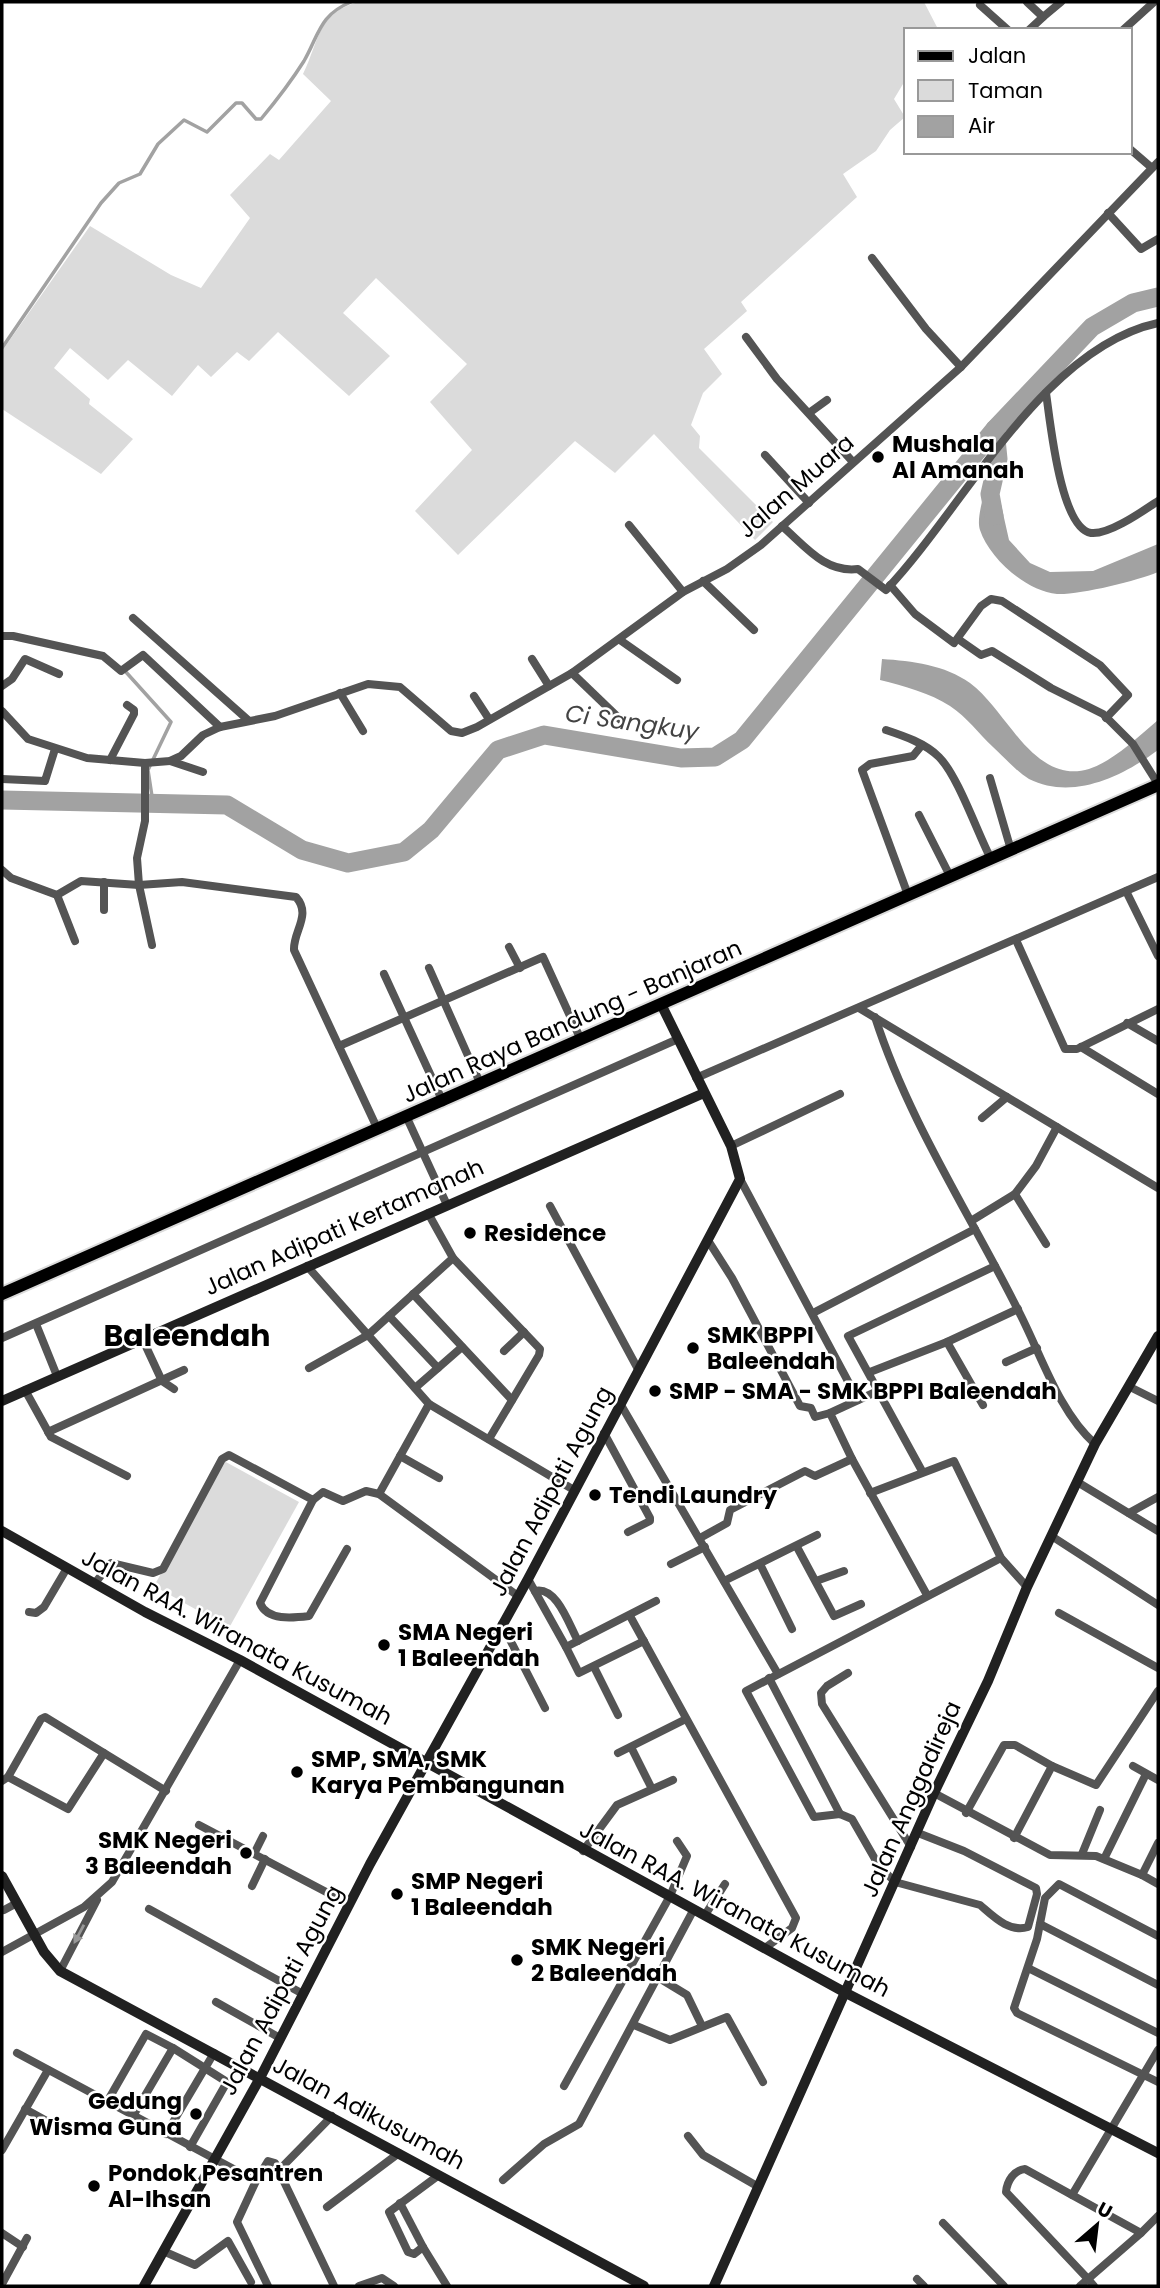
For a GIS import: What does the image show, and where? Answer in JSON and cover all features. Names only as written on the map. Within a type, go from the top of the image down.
[{"type":"main road","name":"Jalan Raya Bandung - Banjaran","points":[[2,1294],[407,1118],[1158,785]]},
{"type":"main road","points":[[661,1004],[732,1146],[740,1179]]},
{"type":"main road","name":"Jalan Adipati Kertamanah","points":[[2,1401],[704,1093]]},
{"type":"main road","name":"Jalan Adipati Agung","points":[[144,2286],[260,2078],[349,1904],[528,1579],[604,1433],[709,1242],[740,1179]]},
{"type":"main road","name":"Jalan Anggadireja","points":[[715,2286],[757,2186],[934,1793],[988,1681],[1027,1587],[1079,1483],[1090,1440],[1130,1387],[1158,1336]]},
{"type":"main road","name":"Jalan RAA. Wiranata Kusumah","points":[[2,1531],[846,1993],[1158,2153]]},
{"type":"main road","name":"Jalan Adikusumah","points":[[2,1876],[35,1935],[60,1971],[644,2286]]},
{"type":"street","points":[[1027,2],[1043,17]]},
{"type":"street","points":[[1031,28],[1061,2]]},
{"type":"street","points":[[1125,28],[1154,2]]},
{"type":"street","points":[[980,5],[1005,28]]},
{"type":"street","points":[[1132,150],[1155,165]]},
{"type":"street","name":"Jalan Muara","points":[[340,692],[368,684],[400,687],[451,730],[462,733],[572,673],[683,592],[746,556],[809,503],[961,367],[1155,165]]},
{"type":"street","points":[[1108,213],[1141,250],[1158,239]]},
{"type":"street","points":[[872,258],[926,329],[961,367]]},
{"type":"street","points":[[886,587],[1046,393],[1101,345],[1137,328],[1158,323]]},
{"type":"street","points":[[746,337],[778,379],[853,462]]},
{"type":"street","points":[[1046,393],[1059,477],[1075,517],[1083,528],[1097,533],[1128,521],[1158,501]]},
{"type":"street","points":[[810,413],[827,400]]},
{"type":"street","points":[[765,455],[809,503]]},
{"type":"street","points":[[629,525],[683,592]]},
{"type":"street","points":[[782,526],[831,566],[841,571],[858,569],[886,587],[952,643],[958,639],[981,606],[994,598],[1002,601],[1100,665],[1128,695],[1106,718]]},
{"type":"street","points":[[703,581],[754,630]]},
{"type":"street","points":[[133,618],[248,720]]},
{"type":"street","points":[[2,636],[13,636],[103,656],[121,671],[143,654],[220,727]]},
{"type":"street","points":[[958,639],[981,655],[992,651],[1106,718],[1133,744],[1158,785]]},
{"type":"street","points":[[620,640],[677,680]]},
{"type":"street","points":[[2,686],[12,679],[24,659],[60,674]]},
{"type":"street","points":[[532,659],[549,686]]},
{"type":"street","points":[[572,673],[625,724]]},
{"type":"street","points":[[2,711],[23,736],[55,749],[145,767],[180,756],[203,735],[220,727],[307,706],[340,692],[363,731]]},
{"type":"street","points":[[474,696],[489,719]]},
{"type":"street","points":[[110,760],[134,715],[134,710],[127,705]]},
{"type":"street","points":[[886,730],[922,745],[939,757],[954,781],[991,859]]},
{"type":"street","points":[[908,895],[862,770],[870,764],[914,755],[922,745]]},
{"type":"street","points":[[2,779],[45,781],[55,749]]},
{"type":"street","points":[[170,761],[203,772]]},
{"type":"street","points":[[145,767],[145,821],[137,858],[139,885],[152,944]]},
{"type":"street","points":[[990,778],[1011,850]]},
{"type":"street","points":[[919,815],[950,876]]},
{"type":"street","points":[[2,870],[11,878],[57,895],[75,940]]},
{"type":"street","points":[[696,1078],[1158,877]]},
{"type":"street","points":[[57,895],[81,881],[139,885],[182,881],[298,898],[303,921],[294,950],[379,1130]]},
{"type":"street","points":[[104,882],[104,910]]},
{"type":"street","points":[[1126,891],[1158,956]]},
{"type":"street","points":[[1016,940],[1063,1047],[1071,1051],[1158,1009]]},
{"type":"street","points":[[509,947],[520,968]]},
{"type":"street","points":[[339,1046],[544,958],[581,1040]]},
{"type":"street","points":[[429,968],[481,1085]]},
{"type":"street","points":[[384,974],[443,1102]]},
{"type":"street","points":[[859,1008],[1158,1188]]},
{"type":"street","points":[[875,1017],[890,1063],[1070,1415],[1090,1440]]},
{"type":"street","points":[[1127,1023],[1158,1041]]},
{"type":"street","points":[[2,1338],[678,1039]]},
{"type":"street","points":[[1081,1047],[1158,1094]]},
{"type":"street","points":[[732,1146],[840,1094]]},
{"type":"street","points":[[982,1118],[1007,1097]]},
{"type":"street","points":[[407,1118],[447,1205]]},
{"type":"street","points":[[813,1313],[973,1225],[1015,1194],[1036,1166],[1057,1127]]},
{"type":"street","points":[[740,1179],[858,1400]]},
{"type":"street","points":[[1015,1194],[1046,1244]]},
{"type":"street","points":[[550,1206],[639,1371]]},
{"type":"street","points":[[428,1213],[453,1258],[541,1351],[489,1439]]},
{"type":"street","points":[[709,1242],[732,1278],[800,1406],[810,1408],[815,1417],[880,1390]]},
{"type":"street","points":[[309,1368],[368,1335],[453,1258]]},
{"type":"street","points":[[307,1266],[429,1404],[574,1490]]},
{"type":"street","points":[[922,1471],[880,1390],[848,1336],[995,1266]]},
{"type":"street","points":[[413,1294],[512,1400]]},
{"type":"street","points":[[870,1372],[947,1342],[1018,1309]]},
{"type":"street","points":[[389,1316],[438,1368]]},
{"type":"street","points":[[36,1324],[57,1376]]},
{"type":"street","points":[[504,1351],[524,1332]]},
{"type":"street","points":[[142,1338],[162,1381],[174,1389]]},
{"type":"street","points":[[947,1342],[983,1405]]},
{"type":"street","points":[[415,1388],[462,1347]]},
{"type":"street","points":[[1006,1362],[1037,1348]]},
{"type":"street","points":[[48,1432],[184,1370]]},
{"type":"street","points":[[1130,1387],[1158,1401]]},
{"type":"street","points":[[25,1391],[48,1432],[56,1440],[127,1476]]},
{"type":"street","points":[[379,1494],[429,1404]]},
{"type":"street","points":[[621,1405],[778,1674]]},
{"type":"street","points":[[830,1413],[870,1493],[928,1595]]},
{"type":"street","points":[[604,1433],[650,1515],[650,1521],[628,1532]]},
{"type":"street","points":[[95,1583],[111,1563],[153,1573],[163,1569],[225,1456],[313,1500]]},
{"type":"street","points":[[400,1457],[439,1478]]},
{"type":"street","points":[[700,1538],[727,1523],[730,1510],[805,1471],[815,1476],[852,1459]]},
{"type":"street","points":[[870,1493],[950,1460],[957,1463],[1001,1558],[1027,1587]]},
{"type":"street","points":[[1079,1483],[1158,1531]]},
{"type":"street","points":[[347,1549],[309,1616],[271,1615],[261,1607],[313,1500],[323,1492],[343,1502],[366,1491],[379,1494],[518,1596]]},
{"type":"street","points":[[1129,1513],[1158,1497]]},
{"type":"street","points":[[724,1581],[817,1535]]},
{"type":"street","points":[[1053,1537],[1158,1605]]},
{"type":"street","points":[[797,1546],[836,1617],[861,1604]]},
{"type":"street","points":[[671,1564],[705,1547]]},
{"type":"street","points":[[918,1833],[964,1851],[1036,1888],[1030,1922],[1023,1929],[1011,1927],[989,1914],[980,1905],[895,1882],[879,1866],[852,1819],[842,1815],[814,1817],[745,1695],[748,1688],[1001,1558]]},
{"type":"street","points":[[760,1564],[792,1629]]},
{"type":"street","points":[[29,1612],[36,1613],[44,1607],[67,1568]]},
{"type":"street","points":[[816,1581],[844,1571]]},
{"type":"street","points":[[528,1579],[577,1672],[594,1667],[644,1641]]},
{"type":"street","points":[[535,1591],[542,1590],[554,1596],[578,1641]]},
{"type":"street","points":[[566,1647],[656,1601]]},
{"type":"street","points":[[1059,1613],[1155,1665]]},
{"type":"street","points":[[630,1616],[796,1919],[792,1928],[765,1948]]},
{"type":"street","points":[[502,1624],[545,1708]]},
{"type":"street","points":[[60,1971],[98,1898],[112,1882],[240,1660]]},
{"type":"street","points":[[594,1667],[618,1715]]},
{"type":"street","points":[[848,1673],[821,1693],[822,1704],[911,1847]]},
{"type":"street","points":[[769,1678],[842,1815]]},
{"type":"street","points":[[966,1813],[1004,1745],[1015,1745],[1090,1784],[1103,1776],[1158,1694]]},
{"type":"street","points":[[103,1753],[68,1809],[5,1779],[42,1717],[103,1753],[166,1791]]},
{"type":"street","points":[[618,1754],[686,1719]]},
{"type":"street","points":[[631,1746],[652,1789]]},
{"type":"street","points":[[1014,1838],[1052,1766]]},
{"type":"street","points":[[1133,1766],[1158,1780]]},
{"type":"street","points":[[1104,1859],[1146,1774]]},
{"type":"street","points":[[583,1851],[617,1805],[673,1780]]},
{"type":"street","points":[[934,1793],[966,1813],[1050,1856],[1082,1854],[1104,1859],[1158,1884]]},
{"type":"street","points":[[1082,1854],[1100,1810]]},
{"type":"street","points":[[200,1825],[349,1904]]},
{"type":"street","points":[[254,1854],[263,1836]]},
{"type":"street","points":[[564,2087],[670,1896],[687,1856],[677,1841]]},
{"type":"street","points":[[1142,1875],[1158,1843]]},
{"type":"street","points":[[252,1886],[265,1859]]},
{"type":"street","points":[[705,1915],[724,1884]]},
{"type":"street","points":[[1158,1936],[1059,1884],[1045,1898],[1028,1968],[1016,1998],[1017,2013],[1158,2082]]},
{"type":"street","points":[[2,1952],[98,1898]]},
{"type":"street","points":[[4,1910],[17,1903]]},
{"type":"street","points":[[149,1909],[303,1994]]},
{"type":"street","points":[[503,2180],[544,2144],[579,2124],[694,1909]]},
{"type":"street","points":[[1040,1924],[1158,1985]]},
{"type":"street","points":[[1028,1968],[1158,2032]]},
{"type":"street","points":[[659,1978],[687,1995],[702,2026]]},
{"type":"street","points":[[216,2002],[280,2038]]},
{"type":"street","points":[[634,2025],[670,2040],[728,2018],[763,2082]]},
{"type":"street","points":[[107,2102],[146,2034],[173,2048],[227,2082],[190,2147]]},
{"type":"street","points":[[133,2116],[173,2048]]},
{"type":"street","points":[[1072,2195],[1158,2050]]},
{"type":"street","points":[[17,2053],[256,2181]]},
{"type":"street","points":[[166,2134],[214,2053]]},
{"type":"street","points":[[2,2150],[48,2070]]},
{"type":"street","points":[[24,2109],[63,2130]]},
{"type":"street","points":[[284,2165],[332,2116]]},
{"type":"street","points":[[688,2136],[703,2155],[757,2186]]},
{"type":"street","points":[[327,2207],[399,2153]]},
{"type":"street","points":[[268,2286],[237,2222],[256,2181],[268,2161],[272,2161],[334,2286]]},
{"type":"street","points":[[1091,2283],[1006,2192],[1008,2181],[1016,2172],[1025,2169],[1141,2233]]},
{"type":"street","points":[[423,2247],[414,2253],[408,2252],[389,2219],[390,2209],[439,2175]]},
{"type":"street","points":[[400,2203],[447,2286]]},
{"type":"street","points":[[1080,2286],[1091,2283],[1158,2216]]},
{"type":"street","points":[[943,2223],[1004,2286]]},
{"type":"street","points":[[2,2233],[25,2242],[2,2282]]},
{"type":"street","points":[[163,2251],[195,2265],[228,2241],[248,2284],[262,2275]]},
{"type":"street","points":[[359,2286],[378,2278],[386,2279],[394,2286]]},
{"type":"street","points":[[917,2279],[923,2286]]},
{"type":"green space","points":[[359,2],[924,2],[937,28],[904,28],[904,82],[894,99],[904,118],[890,130],[876,151],[843,174],[857,197],[741,302],[747,311],[704,349],[722,374],[703,393],[691,425],[700,436],[699,448],[773,522],[755,540],[654,434],[615,473],[575,441],[458,555],[415,511],[472,450],[430,402],[467,364],[376,278],[343,313],[390,356],[349,396],[278,332],[249,361],[237,352],[211,377],[198,365],[172,396],[128,360],[108,380],[70,348],[54,368],[90,399],[89,404],[133,439],[101,474],[2,409],[2,351],[90,226],[171,275],[201,288],[250,218],[230,195],[270,154],[279,160],[331,101],[303,74],[321,30],[335,13]]},
{"type":"green space","points":[[224,1461],[299,1502],[229,1628],[154,1586]]},
{"type":"water","points":[[998,491],[1009,540],[1030,563],[1050,572],[1093,571],[1158,544],[1158,572],[1108,587],[1067,594],[1045,592],[1033,587],[1000,562],[980,530],[983,497]]},
{"type":"water","points":[[882,659],[939,668],[970,683],[1033,753],[1051,766],[1069,771],[1086,770],[1103,763],[1158,720],[1158,750],[1129,769],[1097,782],[1063,787],[1046,785],[1029,779],[1020,772],[950,706],[907,687],[880,680]]},
{"type":"waterway","points":[[2,348],[101,203],[119,183],[140,174],[158,144],[184,120],[207,132],[236,103],[242,103],[256,119],[261,119],[299,68],[326,20],[340,7],[351,2]]},
{"type":"waterway","name":"Ci Sangkuy","points":[[2,800],[227,805],[302,850],[348,863],[404,852],[431,830],[498,750],[544,735],[681,758],[715,757],[742,740],[995,429],[1092,327],[1133,303],[1158,297]]},
{"type":"waterway","points":[[994,516],[990,494],[998,459],[995,429]]},
{"type":"waterway","points":[[125,671],[171,722],[148,770],[153,803]]},
{"type":"place","name":"Mushala Al Amanah","points":[[878,457]]},
{"type":"place","name":"Residence","points":[[470,1233]]},
{"type":"place","name":"SMK BPPI Baleendah","points":[[693,1348]]},
{"type":"place","name":"SMP - SMA - SMK BPPI Baleendah","points":[[655,1391]]},
{"type":"place","name":"Tendi Laundry","points":[[595,1495]]},
{"type":"place","name":"SMA Negeri 1 Baleendah","points":[[384,1645]]},
{"type":"place","name":"SMP, SMA, SMK Karya Pembangunan","points":[[297,1772]]},
{"type":"place","name":"SMK Negeri 3 Baleendah","points":[[246,1853]]},
{"type":"place","name":"SMP Negeri 1 Baleendah","points":[[397,1894]]},
{"type":"place","name":"SMK Negeri 2 Baleendah","points":[[517,1960]]},
{"type":"place","name":"Gedung Wisma Guna","points":[[196,2114]]},
{"type":"place","name":"Pondok Pesantren Al-Ihsan","points":[[94,2186]]},
{"type":"district","name":"Baleendah","points":[[187,1335]]}]
